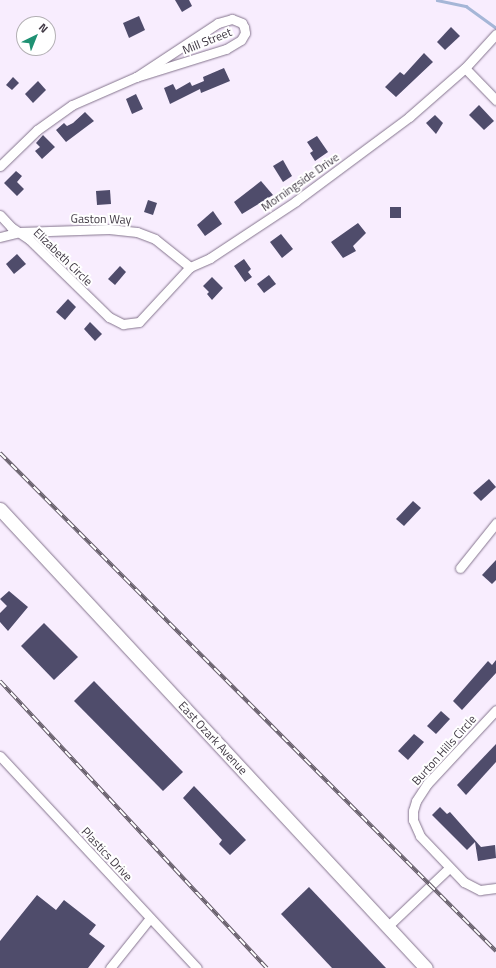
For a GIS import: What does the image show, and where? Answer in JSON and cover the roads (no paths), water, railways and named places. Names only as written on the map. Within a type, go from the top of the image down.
[{"type":"main road","name":"East Ozark Avenue","points":[[0,509],[426,968]]},
{"type":"street","name":"Mill Street","points":[[0,166],[53,117],[91,96],[136,77],[226,49],[244,37],[244,28],[242,23],[232,18],[218,23],[136,77]]},
{"type":"street","name":"Morningside Drive","points":[[109,317],[123,324],[131,324],[145,319],[190,267],[228,246],[324,180],[422,107],[464,68],[496,34]]},
{"type":"street","points":[[464,68],[496,100]]},
{"type":"street","name":"Elizabeth Circle","points":[[0,215],[11,227],[20,232],[109,317]]},
{"type":"street","name":"Gaston Way","points":[[0,237],[20,232],[109,229],[137,232],[155,239],[190,267]]},
{"type":"street","points":[[460,568],[496,523]]},
{"type":"street","name":"Burton Hills Circle","points":[[496,710],[441,768],[415,803],[413,816],[416,829],[449,868],[473,888],[488,890],[496,888]]},
{"type":"street","name":"Plastics Drive","points":[[0,756],[197,968]]},
{"type":"street","points":[[387,927],[449,868]]},
{"type":"street","points":[[110,968],[150,918]]},
{"type":"waterway","points":[[437,0],[466,6],[496,28]]},
{"type":"railway","points":[[0,453],[496,951]]},
{"type":"railway","points":[[0,681],[267,968]]}]
